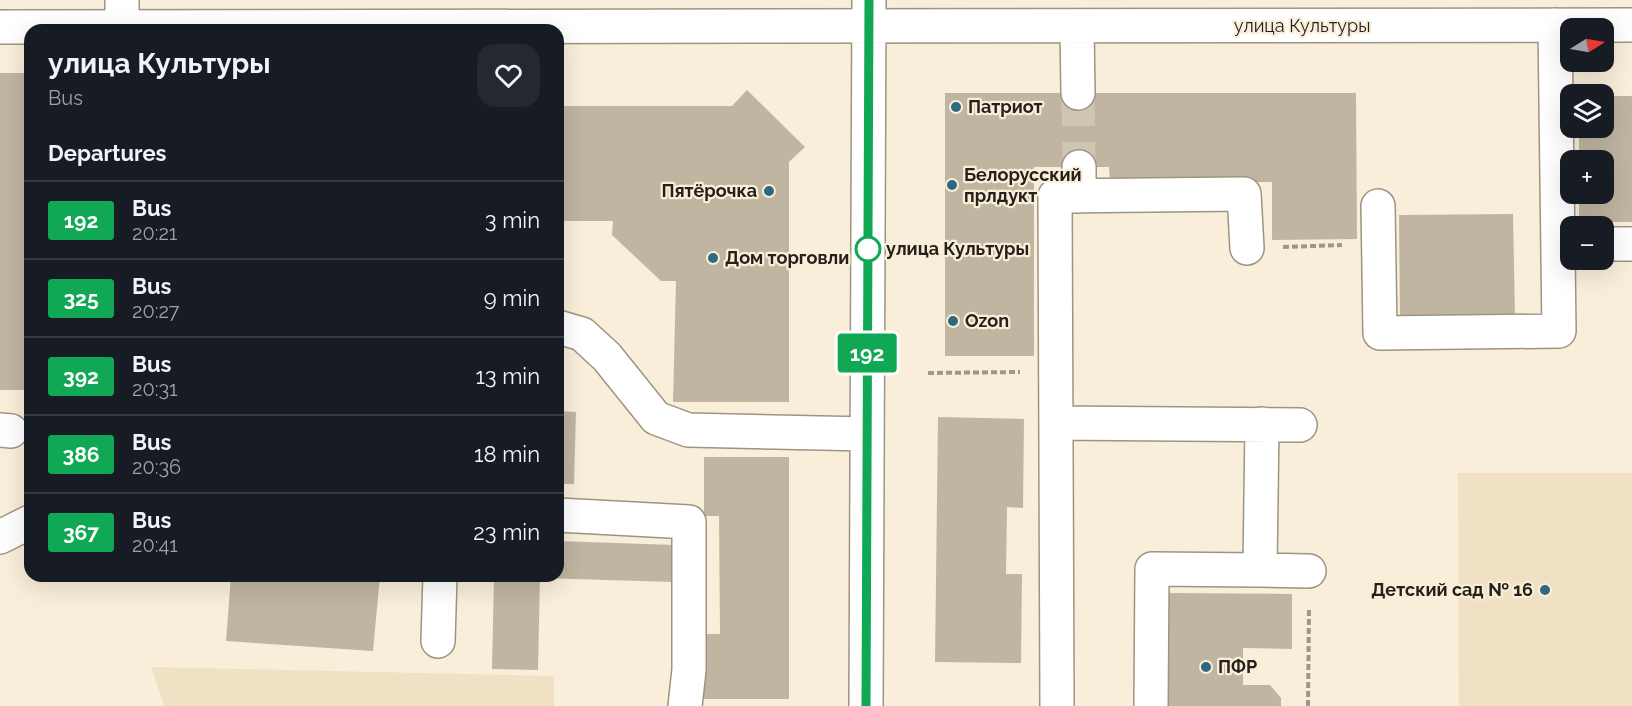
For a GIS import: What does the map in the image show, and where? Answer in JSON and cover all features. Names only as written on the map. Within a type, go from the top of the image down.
[{"type":"street","name":"улица Культуры","points":[[28,24],[122,14],[869,14],[1077,27],[1632,25]]},
{"type":"street","points":[[866,706],[869,14]]},
{"type":"street","name":"улица Культуры","points":[[0,27],[24,24]]},
{"type":"street","points":[[1556,26],[1563,216]]},
{"type":"street","points":[[1077,27],[1078,93]]},
{"type":"street","points":[[1057,706],[1055,196],[1079,182],[1244,194],[1247,248]]},
{"type":"street","points":[[1378,206],[1380,333],[1559,331],[1563,270]]},
{"type":"street","points":[[1614,244],[1632,244]]},
{"type":"street","points":[[564,329],[582,334],[608,357],[656,418],[688,430],[867,434]]},
{"type":"street","points":[[1056,423],[1300,425]]},
{"type":"street","points":[[1260,570],[1262,424]]},
{"type":"street","points":[[564,515],[689,522],[689,670],[686,706]]},
{"type":"street","points":[[0,537],[24,525]]},
{"type":"street","points":[[1151,706],[1152,569],[1309,571]]},
{"type":"street","points":[[438,642],[440,582]]},
{"type":"path","points":[[1247,248],[1378,244]]},
{"type":"path","points":[[928,373],[1056,372]]},
{"type":"path","points":[[1308,706],[1309,571]]},
{"type":"shaded area","name":"Детский сад № 16","points":[[1458,473],[1632,473],[1632,706],[1459,706]]},
{"type":"shaded area","points":[[151,667],[554,676],[554,706],[164,706]]},
{"type":"building","points":[[0,73],[24,73],[24,390],[0,390]]},
{"type":"building","name":"Дом торговли","points":[[747,90],[805,147],[789,162],[789,402],[673,402],[676,281],[661,281],[612,235],[613,221],[564,221],[564,106],[732,106]]},
{"type":"building","points":[[945,93],[1356,93],[1357,239],[1272,240],[1272,182],[1110,183],[1109,167],[1034,167],[1034,356],[945,356]]},
{"type":"building","points":[[1614,96],[1632,96],[1632,222],[1614,222],[1614,216],[1579,216],[1579,204],[1614,204],[1614,150],[1579,150],[1579,138],[1614,138]]},
{"type":"building","points":[[1513,214],[1515,316],[1400,318],[1399,215]]},
{"type":"building","points":[[564,411],[576,412],[574,484],[564,484]]},
{"type":"building","points":[[938,417],[1024,419],[1023,508],[1007,507],[1006,574],[1022,574],[1021,663],[935,662]]},
{"type":"building","points":[[704,457],[789,457],[789,699],[703,699],[703,634],[720,634],[719,516],[704,516]]},
{"type":"building","points":[[564,541],[674,545],[672,582],[564,579]]},
{"type":"building","points":[[231,582],[379,582],[373,651],[226,641]]},
{"type":"building","points":[[494,582],[540,582],[538,670],[492,669]]},
{"type":"building","name":"ПФР","points":[[1169,593],[1292,594],[1292,649],[1243,648],[1243,685],[1270,685],[1281,698],[1281,706],[1169,706]]},
{"type":"tunnel","points":[[1078,93],[1079,167]]},
{"type":"bus line","name":"192","points":[[866,706],[869,0]]},
{"type":"place","name":"Патриот","points":[[956,107]]},
{"type":"place","name":"Белорусский прлдукт","points":[[952,185]]},
{"type":"place","name":"Пятёрочка","points":[[769,191]]},
{"type":"place","name":"улица Культуры","points":[[868,249]]},
{"type":"place","name":"Дом торговли","points":[[713,258]]},
{"type":"place","name":"Ozon","points":[[953,321]]},
{"type":"place","name":"Детский сад № 16","points":[[1545,590]]},
{"type":"place","name":"ПФР","points":[[1206,667]]}]
